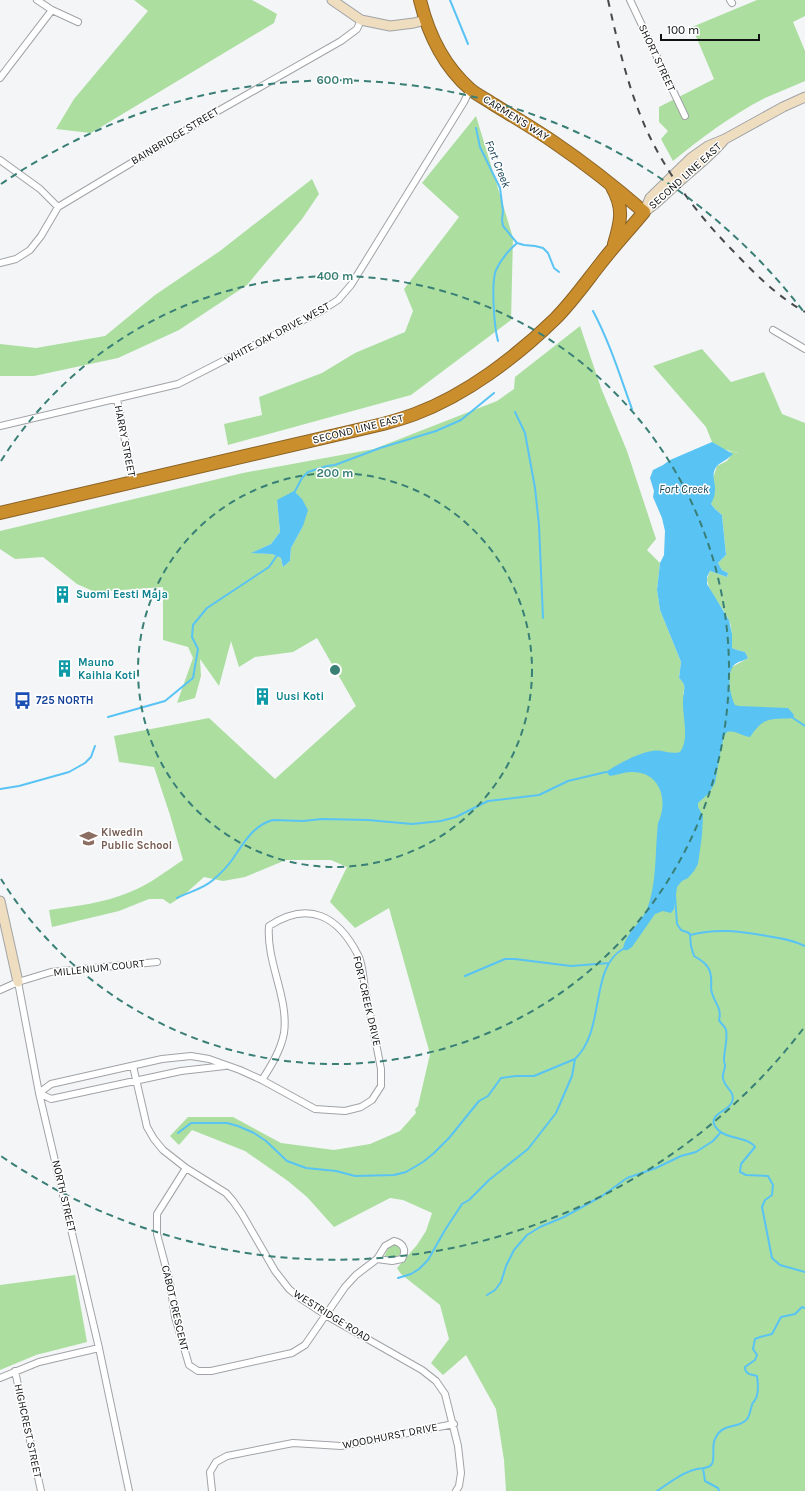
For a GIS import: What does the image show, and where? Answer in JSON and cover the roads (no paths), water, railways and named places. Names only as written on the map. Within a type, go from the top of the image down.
[{"type":"highway","name":"CARMEN'S WAY","points":[[420,0],[425,20],[440,52],[470,89],[554,142],[609,182],[644,212]]},
{"type":"highway","points":[[609,182],[616,194],[621,213],[620,224],[612,249]]},
{"type":"highway","name":"SECOND LINE EAST","points":[[0,513],[383,424],[416,414],[441,402],[487,375],[528,344],[555,319],[573,299],[612,249],[644,212]]},
{"type":"main road","points":[[332,0],[361,20],[390,26],[425,20]]},
{"type":"main road","name":"SECOND LINE EAST","points":[[644,212],[657,204],[677,184],[713,154],[725,139],[776,110],[805,97]]},
{"type":"main road","name":"NORTH STREET","points":[[0,901],[18,982]]},
{"type":"street","points":[[37,0],[52,10],[78,22]]},
{"type":"street","name":"SHORT STREET","points":[[630,0],[685,116]]},
{"type":"street","points":[[0,78],[52,10]]},
{"type":"street","name":"BAINBRIDGE STREET","points":[[0,263],[16,259],[30,250],[41,236],[58,207],[210,115],[341,41],[357,29],[361,20]]},
{"type":"street","name":"WHITE OAK DRIVE WEST","points":[[0,426],[178,384],[321,311],[338,300],[351,285],[464,102],[470,89]]},
{"type":"street","points":[[0,160],[40,189],[58,207]]},
{"type":"street","points":[[773,330],[805,349]]},
{"type":"street","name":"HARRY STREET","points":[[117,399],[133,482]]},
{"type":"street","name":"FORT CREEK DRIVE","points":[[227,1065],[191,1069],[51,1099],[39,1093],[50,1084],[162,1059],[191,1056],[209,1059],[227,1065],[240,1070],[262,1080],[315,1109],[345,1111],[360,1107],[372,1100],[381,1086],[381,1069],[359,956],[338,926],[326,917],[310,913],[295,914],[280,919],[269,926],[268,940],[284,1013],[284,1032],[280,1049],[262,1080]]},
{"type":"street","name":"MILLENIUM COURT","points":[[0,990],[18,982],[51,972],[158,962]]},
{"type":"street","name":"NORTH STREET","points":[[18,982],[39,1093],[99,1348],[129,1491]]},
{"type":"street","name":"WESTRIDGE ROAD","points":[[133,1066],[147,1127],[154,1140],[163,1150],[186,1168],[226,1193],[238,1207],[281,1281],[300,1298],[327,1316],[422,1370],[436,1382],[445,1394],[454,1424],[461,1473],[459,1486],[456,1491]]},
{"type":"street","name":"CABOT CRESCENT","points":[[186,1168],[158,1214],[157,1234],[170,1283],[175,1317],[189,1365],[198,1371],[211,1371],[292,1353],[305,1345],[327,1316],[345,1287],[356,1275],[377,1259]]},
{"type":"street","points":[[0,1378],[39,1362],[99,1348]]},
{"type":"street","name":"HIGHCREST STREET","points":[[15,1371],[41,1491]]},
{"type":"street","name":"WOODHURST DRIVE","points":[[212,1491],[210,1472],[216,1462],[227,1456],[293,1443],[341,1446],[454,1424]]},
{"type":"water","name":"Fort Creek","points":[[712,442],[733,454],[715,469],[715,493],[711,504],[722,515],[726,555],[718,563],[722,570],[728,573],[727,577],[710,571],[707,577],[707,584],[729,620],[732,634],[732,648],[745,652],[748,658],[734,665],[732,669],[729,679],[732,696],[735,705],[788,708],[794,715],[793,718],[773,719],[764,722],[750,737],[736,732],[727,732],[724,736],[715,783],[709,793],[698,803],[698,807],[703,816],[698,864],[688,878],[682,881],[677,887],[674,909],[671,913],[663,911],[655,914],[632,947],[625,950],[623,949],[624,944],[647,909],[653,889],[658,823],[661,814],[662,796],[660,788],[649,776],[641,773],[626,772],[610,776],[606,772],[628,759],[646,752],[680,752],[685,740],[683,706],[684,687],[679,678],[681,662],[660,610],[657,590],[660,563],[664,555],[665,531],[662,518],[653,497],[654,491],[650,478],[653,470],[670,460]]},
{"type":"water","points":[[294,491],[302,499],[308,510],[303,526],[291,548],[290,561],[283,567],[281,558],[272,554],[251,553],[271,544],[280,532],[277,500]]},
{"type":"waterway","name":"Fort Creek","points":[[450,0],[468,44]]},
{"type":"waterway","name":"Fort Creek","points":[[476,128],[480,147],[500,188],[503,226],[517,243],[543,248],[548,253],[554,268],[559,272]]},
{"type":"waterway","points":[[498,341],[495,326],[494,276],[502,259],[517,243]]},
{"type":"waterway","name":"Fort Creek","points":[[593,311],[610,347],[632,409]]},
{"type":"waterway","points":[[294,493],[302,478],[308,472],[335,465],[380,448],[436,431],[461,420],[494,393]]},
{"type":"waterway","points":[[515,412],[525,433],[535,488],[539,525],[543,618]]},
{"type":"waterway","points":[[108,717],[165,701],[193,678],[198,649],[192,637],[193,625],[207,608],[269,567],[278,554]]},
{"type":"waterway","points":[[793,718],[805,726]]},
{"type":"waterway","points":[[0,789],[19,786],[69,772],[85,763],[91,757],[95,746]]},
{"type":"waterway","points":[[177,898],[200,888],[213,880],[228,865],[249,836],[266,822],[273,820],[303,821],[322,819],[368,820],[412,824],[441,821],[456,817],[488,801],[539,795],[568,781],[606,772]]},
{"type":"waterway","name":"Fort Creek","points":[[675,896],[677,924],[681,930],[689,933],[690,935]]},
{"type":"waterway","points":[[690,935],[719,931],[738,932],[782,938],[805,946]]},
{"type":"waterway","name":"Fort Creek","points":[[690,935],[694,956],[708,967],[711,979],[711,991],[720,1012],[719,1020],[726,1033],[724,1060],[725,1068],[723,1076],[725,1084],[731,1092],[733,1098],[730,1105],[714,1118],[715,1126],[724,1134],[747,1141],[755,1147],[741,1164],[740,1172],[746,1175],[768,1176],[773,1185],[772,1195],[765,1200],[762,1207],[772,1258],[780,1265],[805,1272]]},
{"type":"waterway","points":[[178,1133],[191,1123],[227,1123],[254,1133],[266,1141],[287,1161],[306,1168],[336,1171],[355,1176],[394,1175],[406,1172],[423,1162],[434,1153],[449,1138],[479,1101],[488,1096],[501,1078],[534,1076],[575,1059],[585,1047],[591,1032],[601,985],[606,970],[612,958],[623,949]]},
{"type":"waterway","points":[[465,976],[505,959],[571,966],[609,963]]},
{"type":"waterway","points":[[398,1278],[411,1274],[419,1269],[428,1260],[462,1204],[469,1200],[489,1180],[528,1149],[556,1113],[572,1076],[575,1059]]},
{"type":"waterway","points":[[487,1295],[495,1290],[501,1282],[506,1266],[514,1250],[527,1235],[602,1196],[627,1178],[656,1168],[681,1156],[696,1152],[713,1141],[721,1132]]},
{"type":"waterway","name":"Fort Creek","points":[[657,1491],[676,1478],[711,1465],[713,1460],[713,1446],[718,1434],[725,1428],[747,1420],[752,1404],[756,1398],[758,1388],[757,1376],[747,1373],[745,1370],[745,1367],[755,1360],[757,1355],[753,1349],[755,1339],[772,1334],[781,1317],[795,1314],[802,1307],[805,1308]]},
{"type":"waterway","name":"Fort Creek","points":[[703,1468],[705,1481],[718,1488],[719,1491]]},
{"type":"railway","points":[[608,0],[634,99],[647,131],[665,165],[699,213],[753,272],[770,287],[805,312]]},
{"type":"place","name":"Suomi Eesti Maja","points":[[63,594]]},
{"type":"place","name":"Mauno Kaihla Koti","points":[[65,668]]},
{"type":"place","name":"Uusi Koti","points":[[263,696]]},
{"type":"place","name":"725 NORTH","points":[[23,700]]},
{"type":"place","name":"Kiwedin Public School","points":[[88,838]]}]
